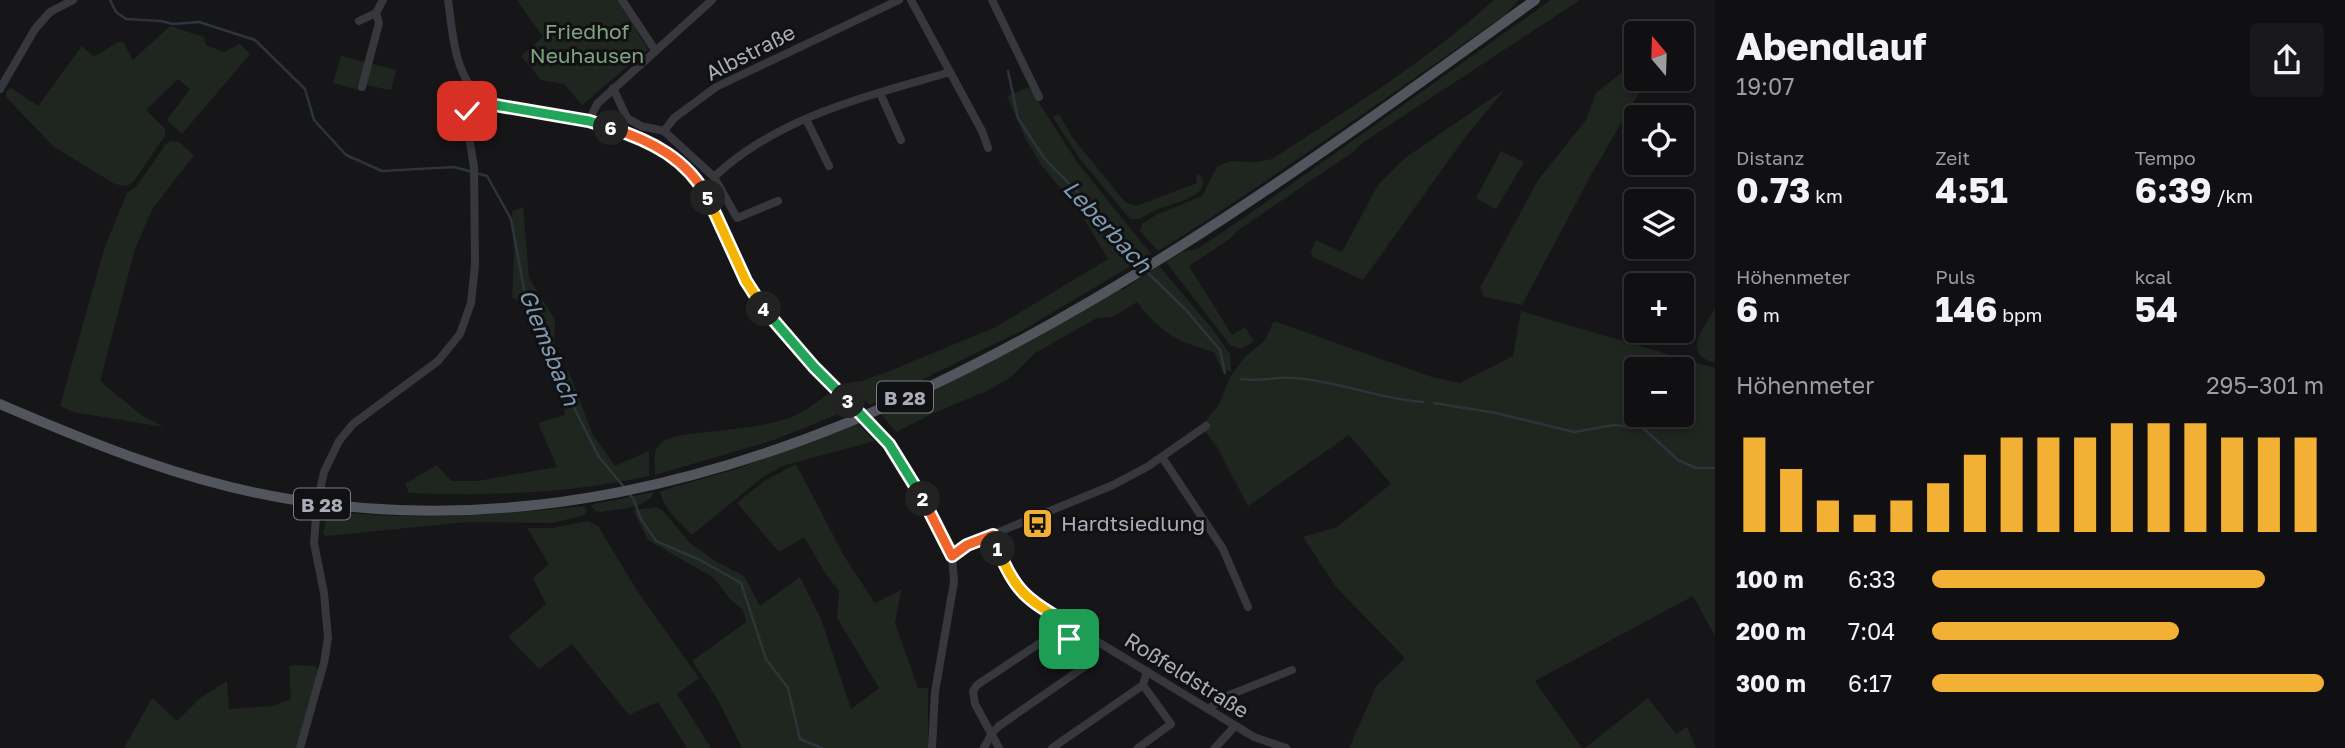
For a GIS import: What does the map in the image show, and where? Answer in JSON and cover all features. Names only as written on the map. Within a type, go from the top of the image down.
[{"type":"main road","name":"B 28","points":[[0,404],[145,462],[267,495],[338,506],[425,512],[494,510],[621,493],[680,479],[776,449],[905,397],[1003,349],[1179,246],[1294,170],[1535,0]]},
{"type":"street","points":[[0,89],[35,29],[50,12],[73,0]]},
{"type":"street","points":[[359,21],[376,13],[383,0]]},
{"type":"street","points":[[448,0],[457,53],[467,80],[476,94],[495,105],[589,121],[660,147],[697,180],[716,212],[751,292],[778,326],[879,432],[897,455],[952,556],[954,582],[935,692],[932,748]]},
{"type":"street","points":[[622,0],[655,50]]},
{"type":"street","points":[[589,121],[597,104],[613,88],[712,0]]},
{"type":"street","name":"Albstraße","points":[[664,131],[674,118],[716,87],[899,0]]},
{"type":"street","points":[[911,0],[982,131],[988,148]]},
{"type":"street","points":[[992,0],[1039,97]]},
{"type":"street","points":[[362,87],[379,23],[376,13]]},
{"type":"street","points":[[713,177],[756,146],[836,105],[950,72]]},
{"type":"street","points":[[613,88],[627,118],[641,126],[664,131],[713,177],[737,218],[778,201]]},
{"type":"street","points":[[880,93],[901,140]]},
{"type":"street","points":[[300,748],[324,663],[328,638],[324,593],[314,543],[324,472],[339,441],[353,424],[438,361],[460,334],[471,303],[474,282],[474,172],[466,118],[476,94]]},
{"type":"street","points":[[806,119],[829,166]]},
{"type":"street","points":[[952,556],[967,545],[1113,485],[1162,457],[1206,426]]},
{"type":"street","points":[[1162,457],[1216,538],[1248,607]]},
{"type":"street","name":"Roßfeldstraße","points":[[993,535],[1008,572],[1020,592],[1063,626],[1147,671],[1254,737],[1286,748]]},
{"type":"street","points":[[984,748],[992,733],[1084,667],[1080,653],[1063,626],[977,685],[973,691],[975,704],[992,733],[999,748]]},
{"type":"street","points":[[1208,709],[1227,696],[1292,670]]},
{"type":"street","points":[[1052,748],[1143,685],[1147,671]]},
{"type":"street","points":[[1138,748],[1171,724],[1143,685]]},
{"type":"street","points":[[1215,748],[1236,726]]},
{"type":"green space","name":"Friedhof Neuhausen","points":[[517,0],[617,0],[648,49],[582,105],[564,84],[541,80],[521,56],[543,37]]},
{"type":"green space","points":[[1494,0],[1519,0],[1505,15],[1202,223],[1158,251],[1140,231],[1142,224],[1156,215],[1202,196],[1217,167],[1230,161],[1256,162],[1272,159],[1365,99],[1418,61]]},
{"type":"green space","points":[[1551,0],[1580,0],[1362,143],[1353,152],[1189,266],[1232,335],[1245,327],[1254,341],[1242,349],[1230,345],[1166,262],[1182,252],[1199,248],[1252,212]]},
{"type":"green space","points":[[170,26],[204,37],[206,45],[224,52],[240,44],[250,54],[182,134],[167,120],[190,89],[178,79],[146,110],[165,129],[165,136],[133,182],[126,186],[115,184],[54,147],[6,97],[6,91],[11,88],[38,106],[82,46],[94,57],[118,42],[123,42],[133,60]]},
{"type":"green space","points":[[341,56],[396,70],[391,90],[365,85],[363,74],[359,90],[333,83]]},
{"type":"green space","points":[[1624,71],[1624,91],[1640,91],[1632,105],[1624,105],[1624,118],[1522,305],[1484,297],[1480,288],[1538,180],[1586,120],[1596,93]]},
{"type":"green space","points":[[1029,87],[1077,162],[1151,254],[1023,330],[870,405],[847,383],[887,372],[996,327],[1108,259],[1080,212],[1042,166],[1025,138],[1007,96]]},
{"type":"green space","points":[[1505,89],[1463,140],[1363,280],[1313,257],[1311,252],[1316,240],[1342,252],[1378,185],[1405,158]]},
{"type":"green space","points":[[1059,114],[1072,137],[1125,202],[1136,206],[1197,183],[1196,177],[1199,174],[1203,182],[1202,188],[1189,198],[1140,218],[1130,219],[1080,159],[1053,117]]},
{"type":"green space","points":[[171,141],[179,142],[194,155],[153,208],[135,249],[100,381],[141,415],[164,427],[73,412],[60,406],[105,246],[127,193],[136,187],[166,144]]},
{"type":"green space","points":[[1501,151],[1524,162],[1496,209],[1476,198]]},
{"type":"green space","points":[[523,207],[529,278],[555,320],[554,355],[533,304],[512,298],[512,211]]},
{"type":"green space","points":[[1159,266],[1230,354],[1231,372],[1226,370],[1224,375],[1214,352],[1190,344],[1162,329],[1137,302],[1112,317],[1097,318],[1035,353],[1012,376],[987,391],[896,432],[879,412],[1120,288],[1122,290]]},
{"type":"green space","points":[[1715,308],[1715,363],[1705,359],[1697,347],[1701,332]]},
{"type":"green space","points":[[1521,311],[1678,357],[1624,357],[1624,427],[1694,427],[1694,362],[1715,368],[1715,636],[1693,596],[1535,681],[1582,748],[1349,748],[1377,685],[1405,658],[1336,587],[1303,537],[1337,527],[1391,484],[1349,435],[1248,506],[1217,447],[1201,426],[1218,406],[1230,377],[1245,357],[1265,340],[1274,321],[1432,377],[1460,383],[1513,356]]},
{"type":"green space","points":[[554,366],[569,372],[593,435],[615,466],[649,451],[649,476],[559,490],[470,494],[409,493],[405,484],[437,465],[451,481],[477,481],[557,467],[538,423],[565,415]]},
{"type":"green space","points":[[830,393],[844,412],[774,440],[655,475],[655,452],[664,441],[674,437],[755,426],[790,418]]},
{"type":"green space","points":[[858,424],[875,441],[782,466],[763,477],[693,534],[664,503],[660,491],[736,469]]},
{"type":"green space","points":[[796,464],[844,556],[875,603],[901,590],[895,623],[918,688],[928,688],[928,748],[742,748],[717,698],[692,661],[746,622],[743,610],[729,598],[714,578],[648,540],[633,510],[657,507],[663,511],[690,543],[717,562],[744,576],[760,606],[800,577],[821,619],[851,709],[879,688],[837,618],[839,591],[804,537],[779,552],[737,503],[764,481]]},
{"type":"green space","points":[[654,492],[645,502],[631,507],[600,512],[590,505]]},
{"type":"green space","points":[[584,506],[587,511],[585,515],[552,523],[467,522],[327,536],[323,534],[328,511],[392,516],[456,516]]},
{"type":"green space","points":[[588,521],[598,526],[638,592],[699,678],[677,694],[711,748],[687,748],[658,702],[629,715],[572,644],[539,669],[508,637],[546,604],[533,578],[549,564],[527,528],[553,528]]},
{"type":"green space","points":[[289,666],[315,666],[319,671],[296,748],[124,748],[152,698],[177,721],[200,698],[227,681],[229,709],[273,706],[291,699]]},
{"type":"green space","points":[[1648,698],[1676,734],[1687,727],[1696,748],[1585,748]]},
{"type":"waterway","name":"Glemsbach","points":[[110,0],[116,12],[126,19],[173,24],[199,22],[255,40],[305,89],[314,120],[346,155],[382,171],[454,167],[487,176],[511,219],[526,300],[551,341],[563,386],[599,457],[624,487]]},
{"type":"waterway","name":"Leberbach","points":[[1008,71],[1018,118],[1044,158],[1092,207],[1140,265]]},
{"type":"waterway","name":"Leberbach","points":[[1145,270],[1186,310],[1220,350],[1225,373]]},
{"type":"waterway","name":"Leberbach","points":[[1241,379],[1311,380],[1423,402]]},
{"type":"waterway","name":"Leberbach","points":[[1434,403],[1496,413],[1574,432],[1614,425],[1643,428],[1678,460],[1696,468],[1715,468]]},
{"type":"waterway","name":"Glemsbach","points":[[628,493],[656,541],[700,560],[741,583],[766,659],[788,688],[800,739],[822,748]]},
{"type":"place","name":"Hardtsiedlung","points":[[1038,523]]},
{"type":"route","points":[[467,111],[476,94],[495,105],[589,121],[660,147],[684,166],[705,192],[721,222],[751,292],[814,367],[862,413],[889,444],[916,486],[952,556],[967,545],[993,535],[1008,572],[1020,592],[1065,622],[1060,629],[1069,639]]}]
